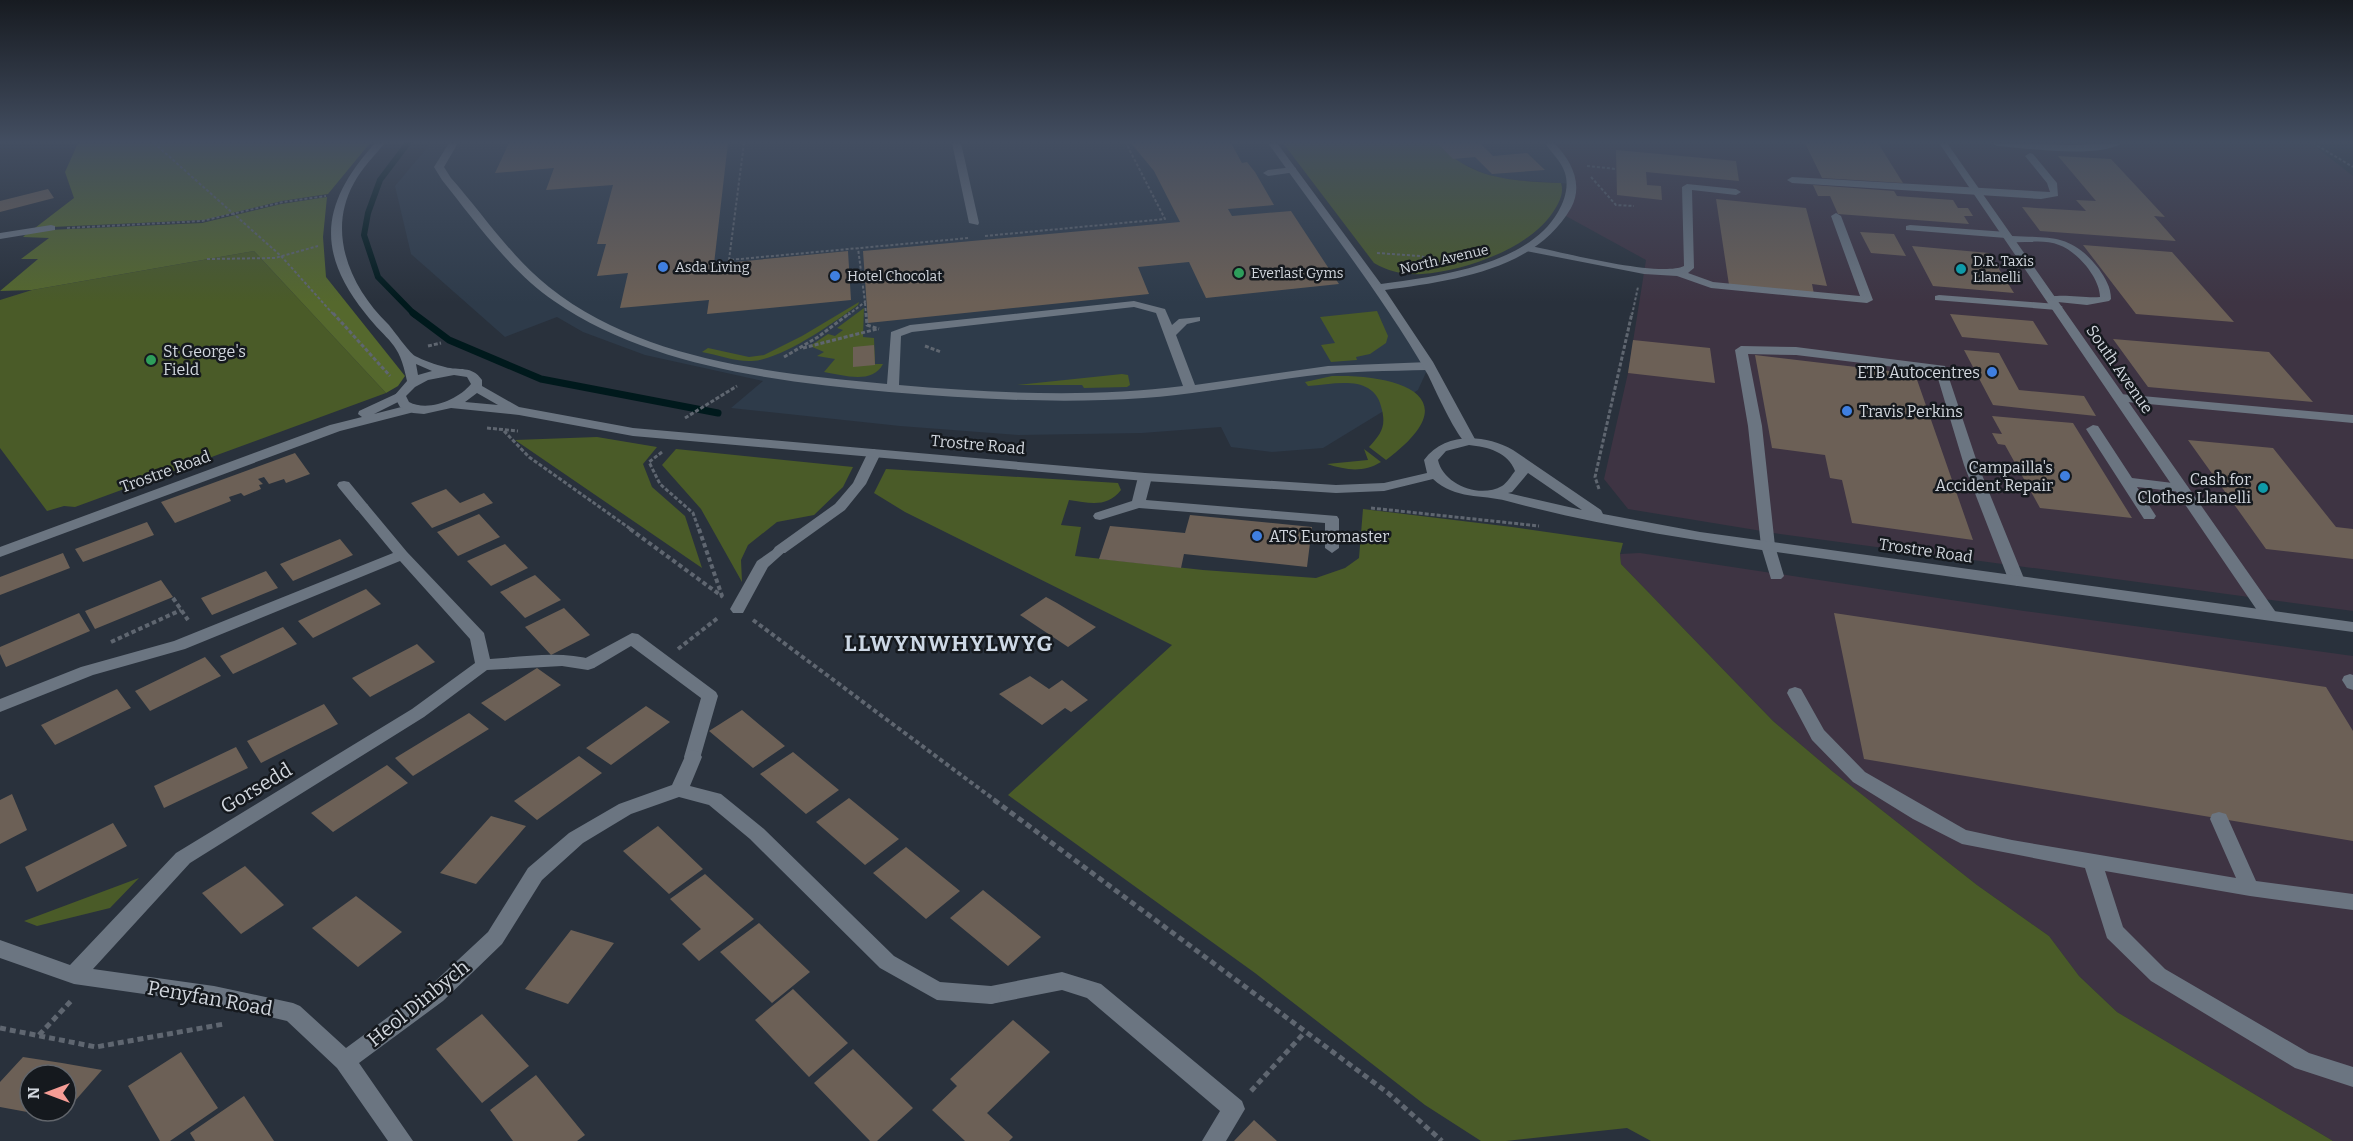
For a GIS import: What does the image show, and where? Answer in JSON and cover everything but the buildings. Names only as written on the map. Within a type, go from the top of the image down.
[{"type":"street","points":[[341,196],[334,228],[339,261],[367,309],[408,357],[446,372]]},
{"type":"street","points":[[461,196],[528,273],[556,298],[607,328],[661,349],[800,378],[893,388],[1028,396],[1191,390],[1328,370],[1429,366]]},
{"type":"street","points":[[968,196],[974,224]]},
{"type":"street","points":[[1312,196],[1378,288],[1429,366],[1453,407],[1469,441]]},
{"type":"street","name":"North Avenue","points":[[1378,288],[1455,275],[1493,264],[1526,248],[1549,233],[1564,214],[1570,196]]},
{"type":"street","points":[[1678,273],[1689,268],[1687,196]]},
{"type":"street","name":"South Avenue","points":[[1981,196],[2269,615]]},
{"type":"street","points":[[1526,248],[1644,271],[1678,273],[1711,285],[1867,300],[1836,216]]},
{"type":"street","points":[[0,236],[51,228]]},
{"type":"street","points":[[1910,228],[2062,242],[2072,248],[2095,272],[2107,294],[2105,299],[2098,302],[2054,303],[1939,298]]},
{"type":"street","points":[[893,388],[895,334],[910,329],[1134,304],[1161,311],[1191,390]]},
{"type":"street","points":[[1169,335],[1183,321],[1197,319]]},
{"type":"street","points":[[1776,576],[1768,546],[1755,426],[1741,350],[1796,351],[1941,369],[1971,465],[2017,581]]},
{"type":"street","points":[[408,357],[413,382]]},
{"type":"street","points":[[413,408],[405,405],[400,396],[413,382],[431,374],[446,372]]},
{"type":"street","name":"Trostre Road","points":[[446,372],[472,374],[477,378],[476,388],[519,411]]},
{"type":"street","points":[[452,404],[468,396],[476,388]]},
{"type":"street","name":"Trostre Road","points":[[343,425],[400,396]]},
{"type":"street","points":[[2120,398],[2353,419]]},
{"type":"street","name":"Trostre Road","points":[[1,550],[343,425],[413,408],[435,408],[452,404],[519,411],[633,432],[1145,477],[1335,489],[1384,487],[1434,476],[1447,486],[1465,492],[1502,492],[1541,506],[1701,537],[2353,627]]},
{"type":"street","points":[[2093,429],[2149,516]]},
{"type":"street","points":[[1434,476],[1429,462],[1432,454],[1448,444],[1469,441],[1493,445],[1604,518]]},
{"type":"street","points":[[736,607],[762,564],[840,507],[859,484],[874,453]]},
{"type":"street","points":[[1502,492],[1517,482],[1522,472],[1514,457]]},
{"type":"street","points":[[1138,504],[1145,477]]},
{"type":"street","points":[[2127,482],[2181,488]]},
{"type":"street","points":[[344,485],[402,555],[478,637],[483,665],[562,660],[588,663],[632,638],[710,696],[693,757],[679,790],[716,799],[757,834],[888,962],[938,992],[991,995],[1062,981],[1094,991],[1234,1109],[1213,1141]]},
{"type":"street","points":[[1100,516],[1138,504],[1332,519],[1332,548]]},
{"type":"street","points":[[0,706],[87,670],[179,645],[402,555]]},
{"type":"street","name":"Gorsedd","points":[[74,975],[183,858],[418,713],[483,665]]},
{"type":"street","points":[[1795,693],[1803,713],[1818,735],[1859,777],[1962,837],[2093,862],[2250,888],[2353,902]]},
{"type":"street","name":"Heol Dinbych","points":[[345,1061],[436,994],[495,938],[535,874],[576,838],[625,809],[679,790]]},
{"type":"street","points":[[2219,819],[2250,888]]},
{"type":"street","points":[[2093,862],[2114,933],[2158,975],[2303,1061],[2353,1077]]},
{"type":"street","name":"Penyfan Road","points":[[0,949],[74,975],[136,986],[214,995],[293,1013],[345,1061],[402,1141]]},
{"type":"path","points":[[215,196],[281,256],[394,379]]},
{"type":"path","points":[[51,228],[202,221],[283,202],[325,196]]},
{"type":"path","points":[[737,196],[729,260],[1165,219],[1153,196]]},
{"type":"path","points":[[1608,196],[1616,205],[1634,206]]},
{"type":"path","points":[[207,259],[281,256],[336,242]]},
{"type":"path","points":[[691,414],[818,337],[865,302],[858,248]]},
{"type":"path","points":[[1373,254],[1393,253],[1420,256],[1436,261]]},
{"type":"path","points":[[1601,492],[1596,487],[1595,477],[1640,277]]},
{"type":"path","points":[[799,348],[878,329]]},
{"type":"path","points":[[504,431],[529,457],[572,485],[1388,1093],[1442,1141]]},
{"type":"path","points":[[649,462],[660,484],[693,513],[722,597]]},
{"type":"path","points":[[1361,507],[1544,526]]},
{"type":"path","points":[[173,598],[191,623]]},
{"type":"path","points":[[663,661],[736,607]]},
{"type":"path","points":[[39,1035],[70,1001]]},
{"type":"path","points":[[0,1028],[96,1047],[224,1024]]},
{"type":"path","points":[[1251,1090],[1305,1032]]},
{"type":"shaded area","points":[[397,196],[1312,196],[1378,288],[1429,366],[1418,390],[1323,448],[1272,452],[1231,447],[1221,427],[1142,433],[1018,435],[900,426],[731,408],[763,381],[645,355],[583,332],[557,317],[505,337],[411,254]]},
{"type":"shaded area","points":[[1570,196],[2353,196],[2353,611],[1780,534],[1628,509],[1604,479],[1628,373],[1646,260],[1564,215]]},
{"type":"shaded area","points":[[1640,553],[2024,611],[2353,656],[2353,1141],[2333,1141],[2117,1012],[2079,976],[2049,936],[1977,885],[1832,771],[1773,721],[1621,564],[1620,554]]},
{"type":"green space","points":[[73,196],[313,196],[282,201],[204,220],[52,227],[31,231]]},
{"type":"green space","points":[[1323,196],[1561,196],[1545,223],[1531,235],[1497,255],[1478,262],[1439,272],[1416,274],[1385,269],[1374,263]]},
{"type":"green space","points":[[327,197],[323,237],[326,277],[405,376],[398,386],[386,393],[254,251],[32,290],[0,291],[38,259],[21,259],[49,238],[23,237],[27,233],[202,223],[281,204]]},
{"type":"green space","name":"St George's Field","points":[[254,251],[386,393],[75,507],[64,506],[47,511],[0,448],[0,300],[32,290]]},
{"type":"green space","points":[[859,302],[858,305],[807,339],[764,359],[740,360],[702,352],[708,348],[749,357],[764,355],[802,336]]},
{"type":"green space","points":[[864,308],[863,337],[874,338],[875,364],[883,364],[872,375],[865,377],[824,372],[835,359],[817,356],[824,352],[810,346],[828,334],[835,336],[843,330],[837,328]]},
{"type":"green space","points":[[1377,311],[1388,336],[1386,343],[1370,354],[1356,357],[1357,360],[1331,362],[1321,345],[1335,343],[1320,317]]},
{"type":"green space","points":[[1128,375],[1130,385],[1127,387],[1017,385]]},
{"type":"green space","points":[[1332,376],[1381,379],[1401,385],[1416,394],[1424,405],[1423,420],[1411,438],[1386,460],[1369,447],[1383,426],[1382,410],[1378,398],[1371,390],[1353,383],[1308,386],[1305,382]]},
{"type":"green space","points":[[597,437],[657,447],[643,464],[652,487],[685,516],[702,568],[515,440]]},
{"type":"green space","points":[[676,449],[853,467],[843,487],[814,515],[777,522],[748,545],[741,560],[742,582],[701,509],[662,465]]},
{"type":"green space","points":[[1364,449],[1381,462],[1361,469],[1341,468],[1327,464],[1368,460]]},
{"type":"green space","points":[[886,469],[1118,483],[1121,490],[1110,500],[1091,503],[1069,500],[1061,525],[1081,527],[1075,556],[1203,570],[1316,578],[1345,568],[1359,558],[1363,509],[1623,543],[1620,554],[1621,564],[1773,721],[1832,771],[1977,885],[2049,936],[2079,976],[2117,1012],[2333,1141],[1651,1141],[1627,1128],[1506,1141],[1481,1141],[1425,1105],[1255,973],[1008,795],[1172,645],[905,512],[874,493]]},
{"type":"green space","points":[[139,878],[110,908],[37,926],[24,921]]},
{"type":"waterway","points":[[374,196],[364,235],[378,277],[413,313]]},
{"type":"waterway","points":[[413,313],[449,340],[541,379],[718,413]]},
{"type":"place","name":"Asda Living","points":[[663,267]]},
{"type":"place","name":"D.R. Taxis Llanelli","points":[[1961,269]]},
{"type":"place","name":"Everlast Gyms","points":[[1239,273]]},
{"type":"place","name":"Hotel Chocolat","points":[[835,276]]},
{"type":"place","name":"St George's Field","points":[[151,360]]},
{"type":"place","name":"ETB Autocentres","points":[[1992,372]]},
{"type":"place","name":"Travis Perkins","points":[[1847,411]]},
{"type":"place","name":"Campailla's Accident Repair","points":[[2065,476]]},
{"type":"place","name":"Cash for Clothes Llanelli","points":[[2263,488]]},
{"type":"place","name":"ATS Euromaster","points":[[1257,536]]},
{"type":"district","name":"LLWYNWHYLWYG","points":[[949,643]]}]
